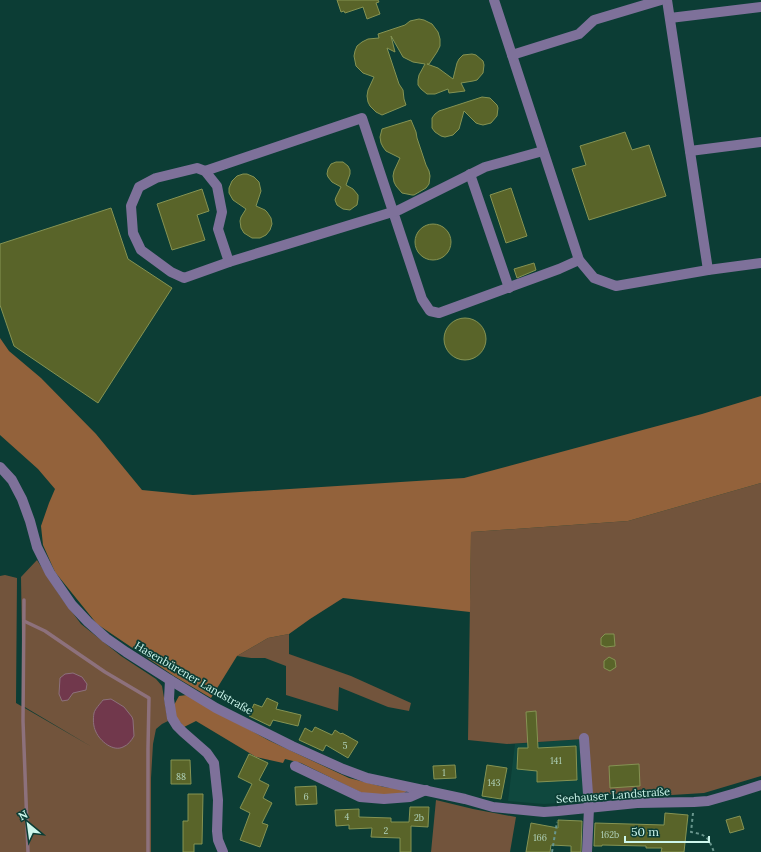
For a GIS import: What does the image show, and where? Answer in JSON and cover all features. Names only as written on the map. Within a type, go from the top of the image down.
[{"type":"street","points":[[494,0],[579,260],[594,278],[616,286],[708,270],[761,263]]},
{"type":"street","points":[[512,55],[579,34],[594,20],[661,0]]},
{"type":"street","points":[[667,0],[708,270]]},
{"type":"street","points":[[670,18],[761,7]]},
{"type":"street","points":[[205,171],[362,118],[422,298],[430,311],[439,313],[509,288],[579,260]]},
{"type":"street","points":[[690,151],[761,142]]},
{"type":"street","points":[[229,262],[218,229],[222,212],[217,186],[205,171],[197,168],[156,178],[139,188],[131,206],[133,232],[141,250],[171,272],[184,278],[229,262],[399,210],[485,167],[543,151]]},
{"type":"street","points":[[470,174],[509,288]]},
{"type":"street","name":"Hasenbürener Landstraße","points":[[0,467],[12,480],[22,499],[37,547],[47,566],[72,605],[106,638],[216,708],[292,746],[343,769],[367,778],[465,799]]},
{"type":"street","points":[[170,680],[169,698],[172,718],[183,732],[207,753],[214,764],[218,800],[217,831],[218,840],[223,852]]},
{"type":"street","points":[[584,738],[589,808],[587,852]]},
{"type":"street","points":[[295,766],[360,797],[384,799],[410,797],[426,790]]},
{"type":"street","name":"Seehauser Landstraße","points":[[465,799],[493,807],[558,812],[637,803],[708,801],[761,785]]},
{"type":"path","points":[[694,802],[691,832],[702,834],[710,841],[714,852]]},
{"type":"path","points":[[552,852],[558,812]]},
{"type":"shaded area","points":[[0,338],[9,351],[41,378],[96,434],[142,490],[193,495],[464,478],[702,414],[761,396],[761,483],[628,521],[471,532],[470,612],[343,598],[289,634],[268,638],[237,656],[211,698],[174,676],[97,624],[55,572],[43,545],[41,526],[55,489],[38,469],[0,435]]},
{"type":"shaded area","points":[[761,483],[761,776],[704,793],[646,795],[626,793],[587,796],[584,739],[507,744],[468,740],[471,532],[628,521]]},
{"type":"shaded area","points":[[37,560],[60,596],[81,624],[121,656],[156,679],[162,686],[168,721],[156,729],[153,744],[151,778],[151,852],[0,852],[0,576],[5,575],[17,578],[16,703],[92,747],[23,706],[21,577]]},
{"type":"shaded area","points":[[289,634],[289,654],[351,676],[411,703],[409,711],[388,707],[339,687],[338,711],[286,695],[286,666],[265,658],[237,656],[268,638]]},
{"type":"shaded area","points":[[73,673],[82,677],[87,684],[86,690],[73,693],[68,700],[62,701],[59,694],[60,678],[65,674]]},
{"type":"shaded area","points":[[187,695],[268,740],[349,778],[384,787],[408,790],[403,794],[386,795],[362,793],[301,763],[285,759],[283,763],[256,757],[196,721],[184,727],[176,717],[174,705],[179,696]]},
{"type":"shaded area","points":[[111,699],[124,707],[133,720],[134,736],[128,744],[119,748],[111,747],[104,742],[95,730],[93,720],[96,708],[103,700]]},
{"type":"shaded area","points":[[584,739],[587,796],[560,803],[544,804],[508,801],[515,744]]},
{"type":"shaded area","points":[[436,800],[516,817],[510,852],[431,852]]},
{"type":"building","points":[[337,0],[378,0],[379,2],[376,3],[380,14],[367,19],[363,7],[345,13],[344,11],[341,12]]},
{"type":"building","points":[[419,19],[432,24],[438,32],[440,39],[440,46],[437,52],[429,64],[427,64],[438,68],[453,79],[459,59],[463,55],[472,54],[476,55],[483,61],[483,73],[477,80],[461,83],[465,91],[449,93],[448,89],[435,94],[427,94],[418,85],[419,75],[425,64],[413,62],[403,57],[391,36],[395,52],[387,48],[399,84],[403,90],[406,105],[382,115],[376,112],[368,102],[368,90],[374,77],[363,73],[356,66],[354,56],[355,51],[357,46],[362,42],[368,39],[379,38],[378,34],[405,25],[410,21]]},
{"type":"building","points":[[482,97],[490,98],[497,105],[497,116],[491,123],[483,125],[476,123],[464,111],[459,129],[453,135],[445,137],[441,136],[432,128],[432,118],[439,111]]},
{"type":"building","points":[[411,120],[430,176],[429,184],[426,188],[414,195],[402,193],[396,186],[393,176],[400,158],[386,151],[381,143],[380,137],[382,129]]},
{"type":"building","points":[[625,132],[632,150],[649,145],[666,196],[589,220],[572,169],[586,165],[580,146]]},
{"type":"building","points":[[343,162],[348,166],[350,174],[346,185],[353,189],[358,195],[357,205],[350,210],[343,209],[337,205],[335,200],[341,187],[332,182],[327,174],[331,164]]},
{"type":"building","points":[[243,174],[254,177],[259,182],[261,191],[256,206],[265,210],[271,218],[272,224],[270,230],[266,235],[260,238],[252,238],[244,233],[241,228],[240,221],[246,209],[233,200],[229,193],[229,188],[232,181],[237,176]]},
{"type":"building","points":[[511,188],[527,236],[506,243],[490,195]]},
{"type":"building","points":[[202,189],[209,211],[197,215],[205,240],[172,250],[157,204]]},
{"type":"building","points":[[111,208],[128,259],[172,288],[98,403],[14,346],[0,305],[0,244]]},
{"type":"building","points":[[433,224],[446,229],[451,242],[446,255],[433,260],[420,255],[415,242],[420,229]]},
{"type":"building","points":[[534,263],[536,270],[517,278],[514,269]]},
{"type":"building","points":[[465,318],[480,324],[486,339],[480,354],[465,360],[450,354],[444,339],[450,324]]},
{"type":"building","points":[[605,634],[614,634],[615,646],[606,647],[601,645],[601,638]]},
{"type":"building","points":[[609,657],[615,660],[616,667],[610,671],[604,668],[604,661]]},
{"type":"building","points":[[267,698],[278,703],[276,709],[301,715],[298,726],[273,720],[270,726],[249,716],[254,704],[262,707]]},
{"type":"building","points":[[536,711],[538,748],[576,746],[577,780],[537,782],[537,771],[517,769],[518,748],[528,748],[526,712]]},
{"type":"building","points":[[315,727],[332,735],[335,730],[358,742],[348,758],[326,745],[323,751],[299,740],[305,728],[312,732]]},
{"type":"building","points":[[249,754],[268,763],[259,780],[269,785],[263,798],[272,803],[262,823],[268,825],[260,847],[240,840],[250,813],[240,808],[252,784],[238,777]]},
{"type":"building","points":[[171,760],[190,760],[191,784],[171,784]]},
{"type":"building","points":[[639,764],[640,786],[610,788],[609,766]]},
{"type":"building","points":[[455,765],[456,778],[434,779],[433,766]]},
{"type":"building","points":[[487,765],[507,768],[501,799],[482,796]]},
{"type":"building","points":[[316,786],[317,804],[296,805],[295,787]]},
{"type":"building","points":[[188,794],[203,794],[202,844],[194,844],[194,852],[183,852],[183,821],[188,821]]},
{"type":"building","points":[[410,807],[429,807],[428,827],[411,826],[411,852],[400,852],[400,838],[371,837],[372,828],[349,829],[349,825],[336,826],[335,810],[359,809],[359,817],[391,818],[391,822],[409,822]]},
{"type":"building","points":[[665,813],[688,815],[684,852],[661,852],[662,848],[646,848],[646,846],[594,846],[595,823],[664,825]]},
{"type":"building","points":[[740,816],[744,829],[730,833],[726,820]]},
{"type":"building","points":[[558,820],[582,821],[581,852],[571,852],[571,846],[551,845],[550,852],[526,852],[531,823],[558,828]]},
{"type":"waterway","points":[[24,600],[23,721],[28,852]]},
{"type":"waterway","points":[[24,621],[45,631],[105,672],[149,698],[148,852]]}]
